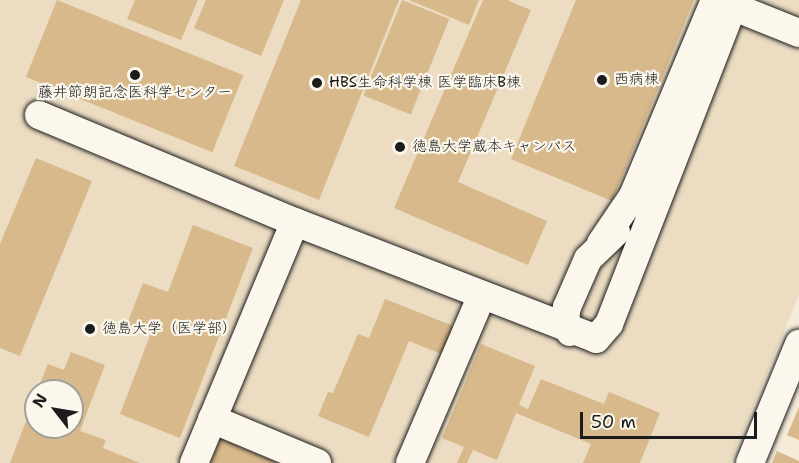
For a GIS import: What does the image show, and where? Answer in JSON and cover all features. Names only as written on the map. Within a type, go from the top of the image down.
[{"type":"street","points":[[728,2],[799,33]]},
{"type":"street","points":[[39,115],[481,297],[587,339],[596,339],[603,334],[657,202],[728,2]]},
{"type":"street","points":[[570,332],[565,317],[567,307],[588,259],[633,196],[728,2]]},
{"type":"street","points":[[601,243],[657,202]]},
{"type":"street","points":[[194,463],[295,222]]},
{"type":"street","points":[[410,463],[481,297]]},
{"type":"street","points":[[750,463],[792,382],[799,345]]},
{"type":"street","points":[[212,419],[317,463]]},
{"type":"shaded area","name":"徳島大学蔵本キャンパス","points":[[0,0],[799,0],[799,295],[730,463],[0,463]]},
{"type":"building","name":"藤井節朗記念医科学センター","points":[[57,0],[243,75],[212,152],[26,77]]},
{"type":"building","points":[[135,0],[198,0],[181,40],[127,19]]},
{"type":"building","points":[[206,0],[284,0],[261,56],[194,28]]},
{"type":"building","name":"HBS生命科学棟 医学臨床B棟","points":[[301,0],[399,0],[319,200],[234,166]]},
{"type":"building","points":[[402,0],[449,19],[411,115],[363,95]]},
{"type":"building","points":[[409,0],[479,0],[469,25]]},
{"type":"building","points":[[483,0],[507,0],[531,10],[458,182],[547,221],[528,265],[394,208]]},
{"type":"building","name":"西病棟","points":[[576,0],[694,0],[612,201],[511,159]]},
{"type":"building","points":[[36,158],[92,181],[20,356],[0,348],[0,244]]},
{"type":"building","points":[[193,225],[253,248],[180,438],[120,414],[151,333],[127,324],[143,283],[168,292]]},
{"type":"building","points":[[385,299],[456,327],[444,355],[409,341],[369,437],[318,416],[328,392],[333,393],[358,334],[369,338]]},
{"type":"building","points":[[481,344],[535,366],[519,405],[528,409],[541,379],[604,404],[609,392],[660,413],[640,463],[583,463],[591,444],[516,413],[497,460],[473,450],[467,463],[457,463],[464,447],[442,438]]},
{"type":"building","points":[[71,352],[105,365],[84,420],[84,379],[42,379],[48,364],[64,370]]},
{"type":"building","points":[[799,407],[799,440],[787,435]]},
{"type":"building","points":[[24,426],[24,439],[84,439],[84,432],[106,440],[103,448],[140,463],[10,463]]},
{"type":"building","points":[[221,438],[278,463],[210,463]]},
{"type":"building","points":[[777,451],[799,461],[799,463],[772,463]]},
{"type":"place","name":"藤井節朗記念医科学センター","points":[[135,75]]},
{"type":"place","name":"西病棟","points":[[602,80]]},
{"type":"place","name":"HBS生命科学棟 医学臨床B棟","points":[[317,83]]},
{"type":"place","name":"徳島大学蔵本キャンパス","points":[[400,147]]},
{"type":"place","name":"徳島大学（医学部）","points":[[90,329]]}]
